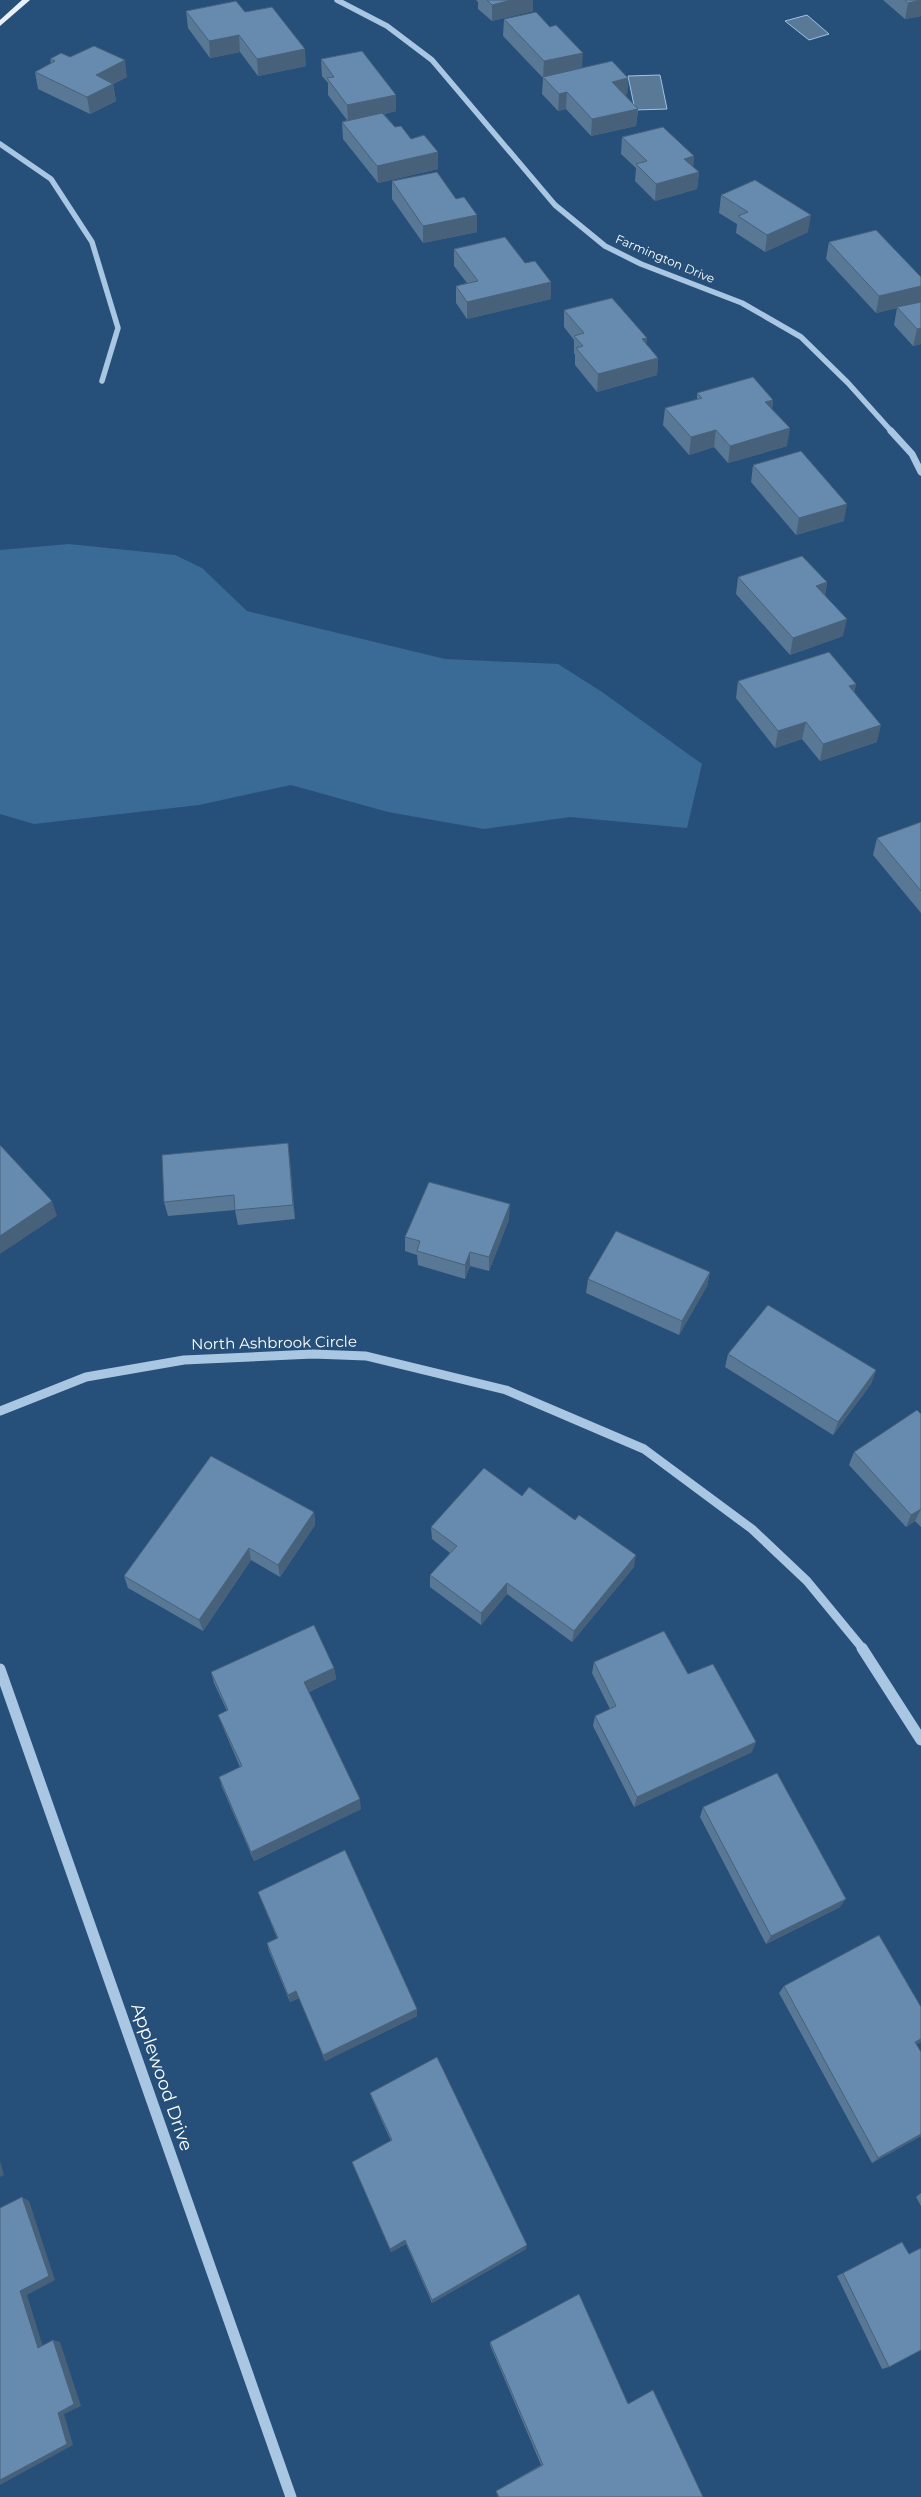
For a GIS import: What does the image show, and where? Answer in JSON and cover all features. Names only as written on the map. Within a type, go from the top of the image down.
[{"type":"main road","points":[[0,24],[26,0]]},
{"type":"street","name":"Farmington Drive","points":[[337,0],[377,17],[412,41],[432,60],[556,205],[605,246],[641,264],[742,303],[801,337],[848,383],[912,454],[921,472]]},
{"type":"street","points":[[0,144],[51,179],[92,242],[118,328],[102,381]]},
{"type":"street","name":"North Ashbrook Circle","points":[[0,1411],[86,1377],[184,1360],[313,1354],[366,1356],[506,1390],[644,1449],[752,1529],[807,1581],[858,1640],[921,1740]]},
{"type":"street","name":"Applewood Drive","points":[[0,1669],[291,2497]]},
{"type":"shaded area","points":[[807,15],[829,34],[809,40],[785,21]]},
{"type":"shaded area","points":[[660,75],[667,109],[635,110],[628,76]]},
{"type":"shaded area","points":[[69,544],[175,555],[202,568],[247,611],[445,659],[558,664],[602,692],[702,764],[687,828],[570,817],[484,829],[388,812],[291,785],[199,805],[34,824],[0,814],[0,550]]},
{"type":"building","points":[[487,0],[511,0],[492,5]]},
{"type":"building","points":[[905,0],[920,0],[908,3]]},
{"type":"building","points":[[236,1],[245,12],[272,7],[305,49],[257,59],[239,35],[209,41],[186,11]]},
{"type":"building","points":[[536,12],[550,27],[556,25],[583,53],[544,61],[504,19]]},
{"type":"building","points":[[94,46],[125,60],[96,75],[113,84],[87,97],[35,72],[55,61],[50,59],[61,53],[70,57]]},
{"type":"building","points":[[362,51],[396,95],[347,105],[327,78],[334,77],[321,59]]},
{"type":"building","points":[[612,61],[628,78],[612,82],[638,109],[592,119],[567,92],[559,94],[543,77]]},
{"type":"building","points":[[382,113],[395,127],[401,126],[411,139],[424,135],[438,152],[377,166],[342,122]]},
{"type":"building","points":[[663,127],[694,156],[684,159],[699,172],[656,184],[636,164],[647,161],[622,137]]},
{"type":"building","points":[[437,172],[456,199],[464,197],[477,215],[423,226],[392,181]]},
{"type":"building","points":[[755,180],[811,215],[767,235],[738,216],[748,212],[721,195]]},
{"type":"building","points":[[876,230],[921,277],[921,286],[879,296],[829,242]]},
{"type":"building","points":[[505,237],[525,263],[535,261],[551,282],[467,302],[456,286],[478,281],[454,249]]},
{"type":"building","points":[[612,298],[647,338],[642,339],[658,358],[598,374],[576,348],[583,346],[574,336],[584,333],[564,310]]},
{"type":"building","points":[[921,302],[921,328],[917,329],[897,307]]},
{"type":"building","points":[[753,377],[773,400],[765,402],[790,428],[730,446],[716,430],[691,437],[665,408],[702,398],[697,393]]},
{"type":"building","points":[[801,451],[847,504],[799,518],[753,465]]},
{"type":"building","points":[[802,556],[827,582],[816,586],[847,619],[793,638],[738,577]]},
{"type":"building","points":[[829,652],[856,684],[849,686],[881,725],[823,744],[806,722],[778,731],[738,681]]},
{"type":"building","points":[[921,822],[921,891],[877,838]]},
{"type":"building","points":[[288,1143],[293,1205],[235,1210],[234,1195],[164,1202],[162,1155]]},
{"type":"building","points":[[0,1145],[52,1201],[0,1236]]},
{"type":"building","points":[[429,1182],[510,1204],[489,1257],[470,1252],[465,1265],[417,1251],[420,1241],[405,1237]]},
{"type":"building","points":[[616,1231],[710,1272],[682,1321],[588,1279]]},
{"type":"building","points":[[768,1305],[876,1370],[838,1422],[728,1354]]},
{"type":"building","points":[[917,1410],[921,1414],[921,1509],[911,1515],[854,1452]]},
{"type":"building","points":[[211,1456],[314,1512],[278,1565],[249,1548],[199,1620],[124,1576]]},
{"type":"building","points":[[484,1468],[522,1496],[529,1487],[575,1520],[579,1515],[636,1555],[574,1631],[507,1583],[481,1613],[430,1575],[457,1546],[431,1527]]},
{"type":"building","points":[[314,1625],[334,1668],[304,1682],[360,1799],[251,1852],[219,1777],[242,1766],[218,1715],[228,1710],[211,1672]]},
{"type":"building","points":[[664,1631],[688,1674],[713,1664],[756,1742],[637,1797],[595,1716],[616,1706],[594,1662]]},
{"type":"building","points":[[777,1773],[846,1899],[771,1936],[703,1807]]},
{"type":"building","points":[[345,1850],[417,2009],[323,2055],[296,1991],[288,1995],[267,1943],[278,1938],[258,1892]]},
{"type":"building","points":[[879,1935],[921,2007],[921,2039],[915,2042],[921,2052],[921,2134],[878,2158],[784,1986]]},
{"type":"building","points":[[437,2057],[527,2245],[432,2300],[405,2240],[390,2249],[352,2162],[392,2140],[370,2093]]},
{"type":"building","points":[[22,2197],[49,2276],[20,2291],[38,2348],[53,2340],[74,2404],[58,2413],[67,2444],[0,2480],[0,2208]]},
{"type":"building","points":[[902,2242],[909,2254],[921,2248],[921,2350],[889,2367],[843,2273]]},
{"type":"building","points":[[579,2294],[628,2404],[653,2390],[703,2497],[499,2497],[496,2491],[543,2465],[490,2342]]}]
